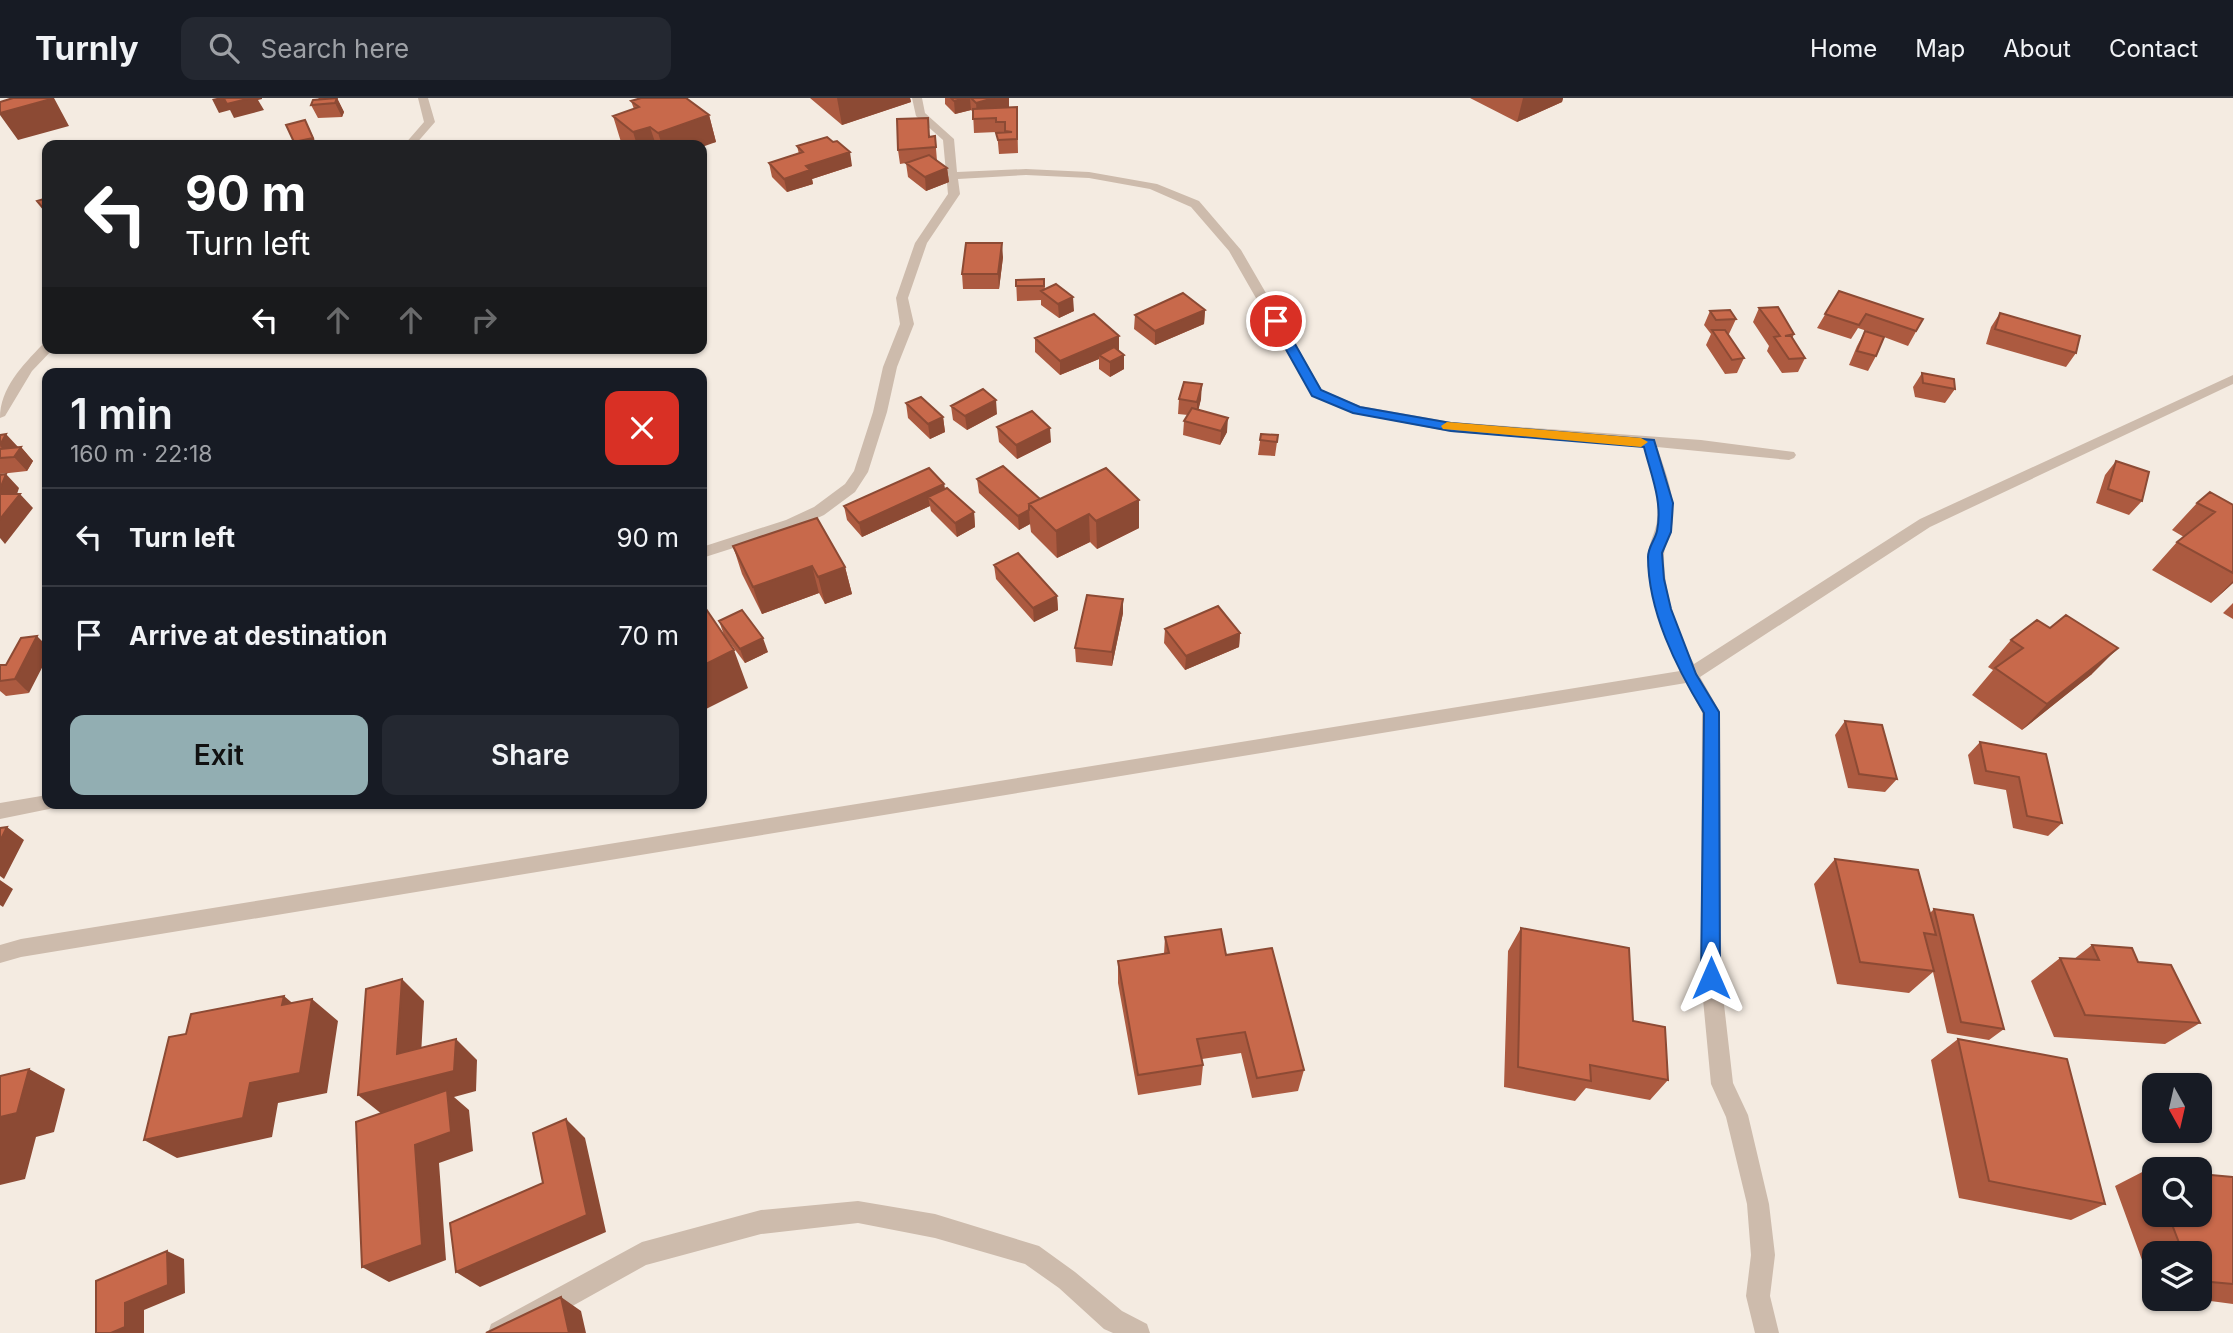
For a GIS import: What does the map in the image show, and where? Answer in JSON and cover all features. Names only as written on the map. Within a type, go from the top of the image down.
[{"type":"street","points":[[414,140],[430,122],[423,98]]},
{"type":"street","points":[[707,551],[809,515],[850,488],[856,480],[873,433],[890,367],[907,324],[902,298],[920,243],[954,194],[948,139],[920,114],[917,98]]},
{"type":"street","points":[[954,176],[1026,172],[1089,175],[1153,186],[1195,204],[1235,250],[1317,393],[1357,410],[1451,427],[1649,443],[1701,444],[1788,455]]},
{"type":"street","points":[[0,412],[27,369],[42,353]]},
{"type":"street","points":[[0,954],[104,934],[1689,676],[1926,523],[2233,379]]},
{"type":"street","points":[[1649,443],[1666,503],[1664,532],[1655,553],[1657,579],[1664,609],[1689,676],[1712,712],[1711,978],[1722,1084],[1737,1115],[1758,1204],[1763,1255],[1759,1296],[1767,1333]]},
{"type":"street","points":[[0,811],[42,804]]},
{"type":"street","points":[[500,1333],[642,1254],[761,1222],[858,1212],[935,1226],[1031,1254],[1067,1280],[1113,1320],[1138,1333]]},
{"type":"building","points":[[13,98],[51,99],[0,113],[0,102]]},
{"type":"building","points":[[251,98],[227,104],[224,99]]},
{"type":"building","points":[[337,98],[335,103],[311,105],[313,100]]},
{"type":"building","points":[[641,98],[686,98],[709,115],[658,133],[650,127],[633,132],[613,116],[639,107],[631,101]]},
{"type":"building","points":[[971,98],[994,98],[976,103]]},
{"type":"building","points":[[1017,107],[1017,139],[998,140],[996,133],[1012,132],[1005,131],[1005,122],[996,122],[996,118],[973,119],[973,109]]},
{"type":"building","points":[[928,118],[929,137],[935,136],[936,147],[898,150],[897,119]]},
{"type":"building","points":[[305,120],[313,138],[293,140],[286,125]]},
{"type":"building","points":[[827,137],[833,142],[837,141],[850,152],[806,166],[810,170],[784,179],[769,163],[803,152],[797,146]]},
{"type":"building","points":[[929,155],[947,168],[925,177],[906,163]]},
{"type":"building","points":[[966,243],[1002,243],[998,274],[962,274]]},
{"type":"building","points":[[1044,279],[1044,286],[1016,286],[1016,280]]},
{"type":"building","points":[[1056,284],[1073,297],[1058,304],[1041,291]]},
{"type":"building","points":[[1839,291],[1923,319],[1916,331],[1866,314],[1859,325],[1825,314]]},
{"type":"building","points":[[1183,293],[1205,310],[1155,331],[1135,315]]},
{"type":"building","points":[[1778,307],[1794,334],[1785,336],[1791,336],[1805,358],[1789,359],[1774,337],[1780,336],[1759,308]]},
{"type":"building","points":[[1730,310],[1736,319],[1716,320],[1710,311]]},
{"type":"building","points":[[2000,313],[2080,336],[2076,353],[1995,329]]},
{"type":"building","points":[[1094,314],[1119,336],[1060,361],[1035,338]]},
{"type":"building","points":[[1712,330],[1725,330],[1744,358],[1732,360]]},
{"type":"building","points":[[1865,331],[1884,337],[1876,356],[1857,351]]},
{"type":"building","points":[[1114,347],[1124,355],[1110,362],[1099,355]]},
{"type":"building","points":[[1922,373],[1954,379],[1955,389],[1923,383]]},
{"type":"building","points":[[1184,382],[1202,384],[1197,402],[1179,399]]},
{"type":"building","points":[[983,389],[996,400],[965,416],[951,406]]},
{"type":"building","points":[[921,397],[943,417],[928,424],[906,403]]},
{"type":"building","points":[[1192,408],[1228,418],[1221,431],[1184,421]]},
{"type":"building","points":[[1032,411],[1050,428],[1016,445],[997,427]]},
{"type":"building","points":[[1261,434],[1278,435],[1277,442],[1260,440]]},
{"type":"building","points":[[21,447],[14,457],[0,458],[0,449]]},
{"type":"building","points":[[2116,461],[2149,472],[2142,501],[2108,489]]},
{"type":"building","points":[[1003,466],[1040,499],[1029,504],[1029,510],[1018,516],[977,479]]},
{"type":"building","points":[[929,468],[944,484],[859,523],[844,506]]},
{"type":"building","points":[[1106,468],[1139,500],[1096,521],[1089,514],[1056,531],[1029,504]]},
{"type":"building","points":[[6,474],[0,489],[0,475]]},
{"type":"building","points":[[947,488],[974,512],[955,523],[928,497]]},
{"type":"building","points":[[2210,492],[2233,505],[2233,573],[2177,542],[2215,512],[2197,503]]},
{"type":"building","points":[[0,494],[20,494],[0,519]]},
{"type":"building","points":[[817,518],[845,567],[818,577],[812,566],[753,587],[733,546]]},
{"type":"building","points":[[1018,553],[1057,596],[1033,608],[994,565]]},
{"type":"building","points":[[1087,595],[1123,599],[1112,652],[1075,648]]},
{"type":"building","points":[[1218,606],[1240,633],[1186,656],[1165,629]]},
{"type":"building","points":[[707,610],[734,650],[707,664]]},
{"type":"building","points":[[742,610],[763,638],[740,649],[719,621]]},
{"type":"building","points":[[2066,615],[2118,648],[2047,704],[1995,668],[2023,648],[2011,640],[2037,620],[2050,628]]},
{"type":"building","points":[[37,636],[15,679],[0,681],[0,665],[6,665],[21,638]]},
{"type":"building","points":[[1845,721],[1882,725],[1897,779],[1859,774]]},
{"type":"building","points":[[1980,742],[2046,754],[2062,823],[2027,816],[2019,777],[1986,771]]},
{"type":"building","points":[[7,827],[0,841],[0,828]]},
{"type":"building","points":[[1835,859],[1918,870],[1936,935],[1924,933],[1934,971],[1860,962]]},
{"type":"building","points":[[1934,909],[1973,915],[2004,1029],[1961,1022]]},
{"type":"building","points":[[1521,928],[1629,948],[1633,1021],[1665,1027],[1668,1080],[1590,1065],[1591,1081],[1518,1067]]},
{"type":"building","points":[[1221,929],[1226,955],[1272,948],[1304,1070],[1257,1078],[1245,1032],[1197,1039],[1203,1065],[1138,1075],[1118,961],[1169,953],[1165,937]]},
{"type":"building","points":[[2092,945],[2132,948],[2138,962],[2171,965],[2200,1023],[2085,1015],[2060,958],[2099,960]]},
{"type":"building","points":[[402,979],[397,1054],[456,1039],[454,1071],[358,1095],[366,989]]},
{"type":"building","points":[[284,996],[282,1005],[312,999],[300,1073],[250,1083],[243,1118],[144,1140],[169,1037],[186,1034],[191,1014]]},
{"type":"building","points":[[1958,1039],[2067,1059],[2105,1204],[1989,1181]]},
{"type":"building","points":[[29,1069],[17,1113],[0,1117],[0,1076]]},
{"type":"building","points":[[447,1090],[451,1132],[415,1145],[422,1245],[362,1267],[356,1122]]},
{"type":"building","points":[[566,1119],[587,1215],[456,1272],[450,1223],[543,1183],[533,1133]]},
{"type":"building","points":[[2212,1175],[2233,1177],[2233,1284],[2212,1282],[2212,1241],[2178,1241],[2173,1227],[2212,1227]]},
{"type":"building","points":[[167,1251],[168,1285],[125,1303],[125,1327],[111,1333],[96,1333],[96,1281]]},
{"type":"building","points":[[561,1297],[569,1333],[486,1333]]},
{"type":"slow traffic","points":[[1447,426],[1641,442]]},
{"type":"route","points":[[1276,321],[1317,393],[1357,410],[1451,427],[1649,443],[1666,503],[1664,532],[1655,553],[1657,579],[1664,609],[1689,676],[1712,712],[1711,978]]}]
